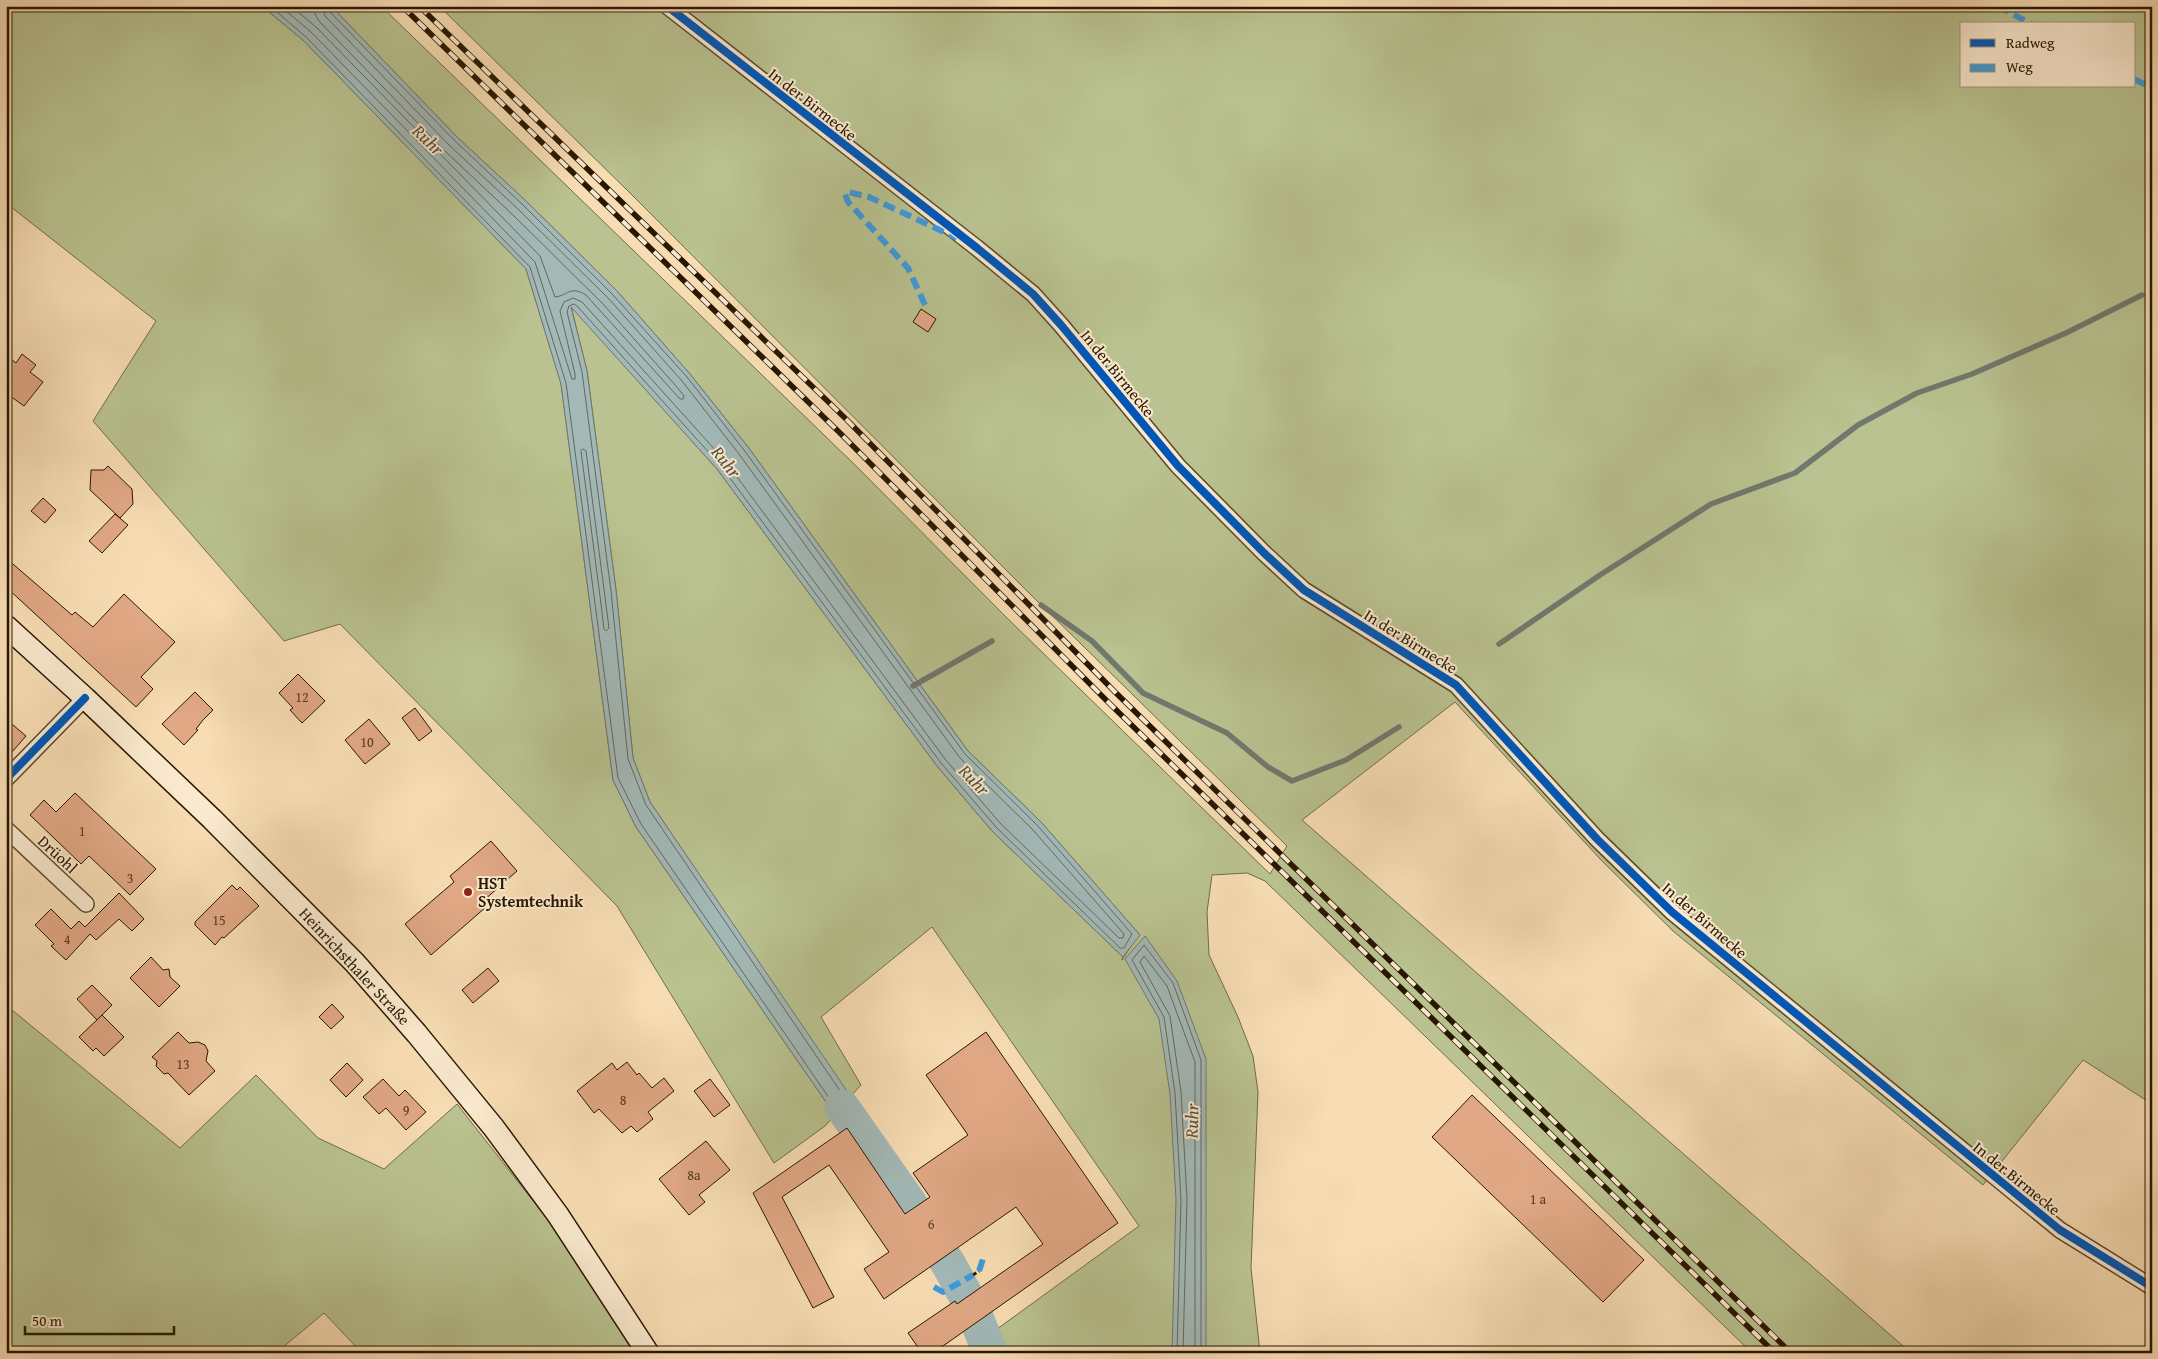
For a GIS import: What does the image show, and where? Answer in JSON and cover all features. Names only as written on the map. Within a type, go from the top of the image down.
[{"type":"main road","name":"Heinrichsthaler Straße","points":[[6,626],[85,698],[292,898],[355,963],[417,1034],[494,1128],[558,1215],[648,1353]]},
{"type":"street","name":"In der Birmecke","points":[[668,6],[780,96],[945,222],[1033,294],[1178,466],[1264,553],[1304,590],[1456,685],[1597,839],[1672,912],[2060,1230],[2152,1288]]},
{"type":"street","points":[[6,779],[85,698]]},
{"type":"street","name":"Drüohl","points":[[6,829],[86,904]]},
{"type":"path","points":[[973,1275],[980,1271]]},
{"type":"green space","points":[[6,6],[262,6],[303,40],[526,269],[561,383],[613,780],[636,827],[835,1115],[825,1126],[774,1163],[617,906],[340,624],[284,641],[93,421],[156,321],[6,203]]},
{"type":"green space","points":[[331,6],[381,6],[855,465],[1007,618],[1270,874],[1287,846],[1029,593],[627,190],[439,6],[2152,6],[2152,1104],[2083,1060],[1983,1185],[1673,931],[1602,861],[1455,702],[1302,820],[1911,1353],[1752,1353],[1265,881],[1247,873],[1212,875],[1207,912],[1209,955],[1238,1017],[1253,1056],[1258,1092],[1251,1268],[1260,1353],[964,1353],[1139,1226],[932,927],[821,1017],[861,1085],[850,1097],[650,802],[633,758],[616,590],[587,371],[571,306],[717,469],[937,766],[992,831],[1123,957],[1122,960],[1139,934],[1041,822],[968,751],[748,447],[690,374],[617,291],[526,201],[457,137]]},
{"type":"green space","points":[[6,1005],[180,1148],[256,1075],[318,1138],[384,1169],[457,1104],[559,1234],[634,1353],[362,1353],[324,1313],[276,1353],[6,1353]]},
{"type":"water","points":[[262,6],[331,6],[457,137],[526,201],[617,291],[690,374],[748,447],[968,751],[1041,822],[1140,935],[1123,957],[992,831],[937,766],[717,469],[571,307],[587,371],[616,590],[633,758],[650,802],[879,1138],[864,1149],[845,1124],[835,1115],[636,827],[613,780],[561,384],[526,269],[303,40]]},
{"type":"water","points":[[1145,936],[1177,981],[1206,1059],[1206,1353],[1172,1353],[1176,1200],[1170,1094],[1159,1019],[1125,959]]},
{"type":"building","points":[[921,309],[936,319],[928,332],[913,322]]},
{"type":"building","points":[[22,354],[36,365],[30,372],[43,382],[24,406],[6,393],[6,355],[16,363]]},
{"type":"building","points":[[108,466],[132,489],[133,504],[120,518],[90,490],[91,470],[104,470]]},
{"type":"building","points":[[43,498],[56,510],[45,523],[31,511]]},
{"type":"building","points":[[115,514],[128,525],[102,553],[89,541]]},
{"type":"building","points":[[6,558],[72,615],[75,612],[93,627],[124,594],[175,642],[141,677],[153,689],[136,707],[6,587]]},
{"type":"building","points":[[298,674],[325,701],[302,723],[290,710],[293,708],[279,693]]},
{"type":"building","points":[[195,692],[213,710],[184,745],[162,724]]},
{"type":"building","points":[[415,708],[432,731],[419,741],[402,718]]},
{"type":"building","points":[[6,719],[26,736],[6,759]]},
{"type":"building","points":[[369,719],[390,744],[365,764],[345,740]]},
{"type":"building","points":[[75,793],[156,869],[130,895],[89,856],[81,864],[30,815],[44,800],[56,812]]},
{"type":"building","name":"HST Systemtechnik","points":[[491,841],[517,871],[482,902],[486,907],[431,955],[405,924],[454,882],[450,876]]},
{"type":"building","points":[[232,885],[237,890],[240,887],[259,906],[215,945],[195,925],[195,922]]},
{"type":"building","points":[[119,893],[144,919],[132,931],[119,919],[96,940],[90,934],[66,960],[51,946],[54,944],[35,925],[51,909],[71,929],[79,921],[85,927]]},
{"type":"building","points":[[151,957],[163,970],[169,969],[170,977],[180,986],[159,1007],[130,978]]},
{"type":"building","points":[[488,968],[499,981],[473,1003],[462,990]]},
{"type":"building","points":[[92,985],[112,1005],[97,1020],[77,999]]},
{"type":"building","points":[[332,1004],[344,1017],[331,1029],[319,1017]]},
{"type":"building","points":[[102,1015],[124,1037],[104,1056],[96,1048],[93,1051],[79,1037]]},
{"type":"building","points":[[178,1032],[189,1043],[198,1042],[205,1045],[208,1051],[206,1061],[215,1071],[189,1095],[168,1073],[164,1074],[156,1066],[157,1061],[152,1057]]},
{"type":"building","points":[[986,1032],[1118,1223],[933,1353],[922,1353],[908,1333],[955,1301],[957,1304],[1043,1244],[1016,1207],[884,1299],[864,1269],[889,1252],[829,1165],[782,1197],[834,1297],[813,1308],[753,1193],[847,1128],[905,1214],[930,1197],[913,1173],[968,1135],[926,1075]]},
{"type":"building","points":[[627,1062],[637,1075],[639,1073],[652,1088],[664,1078],[674,1091],[648,1112],[653,1119],[637,1132],[631,1126],[622,1133],[599,1109],[594,1113],[577,1091],[612,1063],[617,1070]]},
{"type":"building","points":[[347,1063],[363,1080],[346,1097],[330,1080]]},
{"type":"building","points":[[383,1079],[399,1096],[405,1090],[426,1112],[406,1130],[386,1108],[379,1114],[363,1097]]},
{"type":"building","points":[[710,1079],[730,1105],[714,1117],[694,1091]]},
{"type":"building","points":[[1472,1095],[1644,1260],[1603,1302],[1432,1137]]},
{"type":"building","points":[[706,1141],[730,1170],[699,1195],[705,1202],[689,1215],[659,1179]]},
{"type":"waterway","points":[[1499,644],[1600,575],[1711,504],[1795,473],[1858,425],[1917,393],[1972,374],[2066,333],[2142,295]]},
{"type":"waterway","points":[[1041,605],[1092,641],[1143,693],[1227,733],[1268,767],[1292,781],[1346,760],[1399,727]]},
{"type":"waterway","points":[[913,686],[992,641]]},
{"type":"waterway","name":"Ruhr","points":[[842,1107],[908,1201],[949,1265],[972,1307],[990,1353]]},
{"type":"railway","points":[[402,6],[840,433],[1109,703],[1775,1353]]},
{"type":"railway","points":[[419,6],[846,419],[1115,692],[1791,1353]]},
{"type":"marked path","points":[[1998,6],[2027,22]]},
{"type":"marked path","points":[[2136,80],[2152,88]]},
{"type":"marked path","points":[[925,305],[908,268],[848,202],[845,194],[848,192],[869,197],[957,238]]},
{"type":"marked path","points":[[979,1271],[984,1256]]},
{"type":"marked path","points":[[934,1287],[943,1292],[973,1275]]},
{"type":"cycle path","points":[[667,6],[977,248],[1033,294],[1178,466],[1264,553],[1304,590],[1456,685],[1597,839],[1672,912],[2060,1230],[2152,1287]]},
{"type":"cycle path","points":[[6,779],[85,698]]},
{"type":"place","name":"HST Systemtechnik","points":[[468,892]]}]
